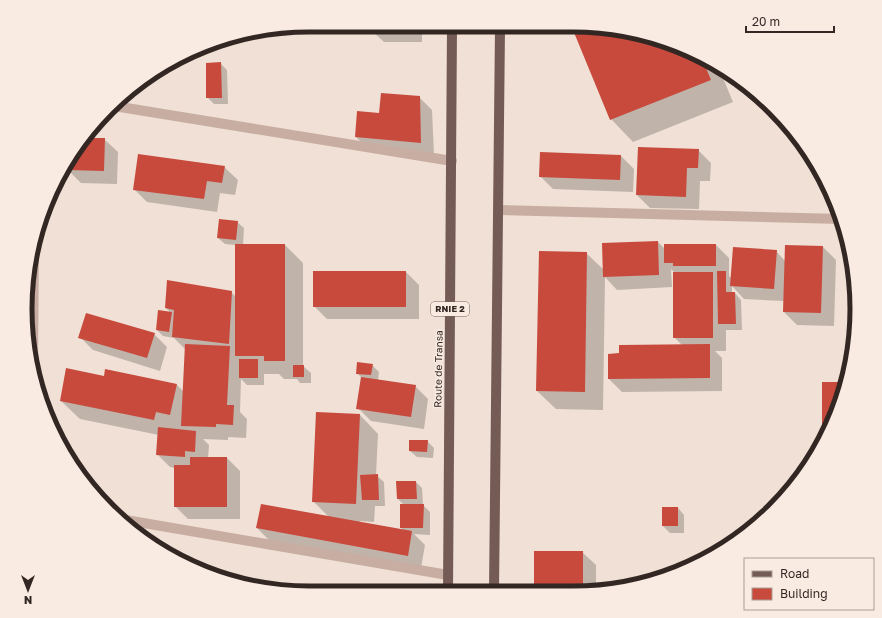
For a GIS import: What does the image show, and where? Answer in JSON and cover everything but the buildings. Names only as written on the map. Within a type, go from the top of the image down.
[{"type":"main road","name":"Route de Transa","points":[[448,586],[452,32]]},
{"type":"main road","points":[[494,586],[500,32]]},
{"type":"street","points":[[120,107],[452,161]]},
{"type":"street","points":[[499,210],[835,219]]},
{"type":"street","points":[[33,284],[33,322]]},
{"type":"street","points":[[130,521],[448,576]]}]
